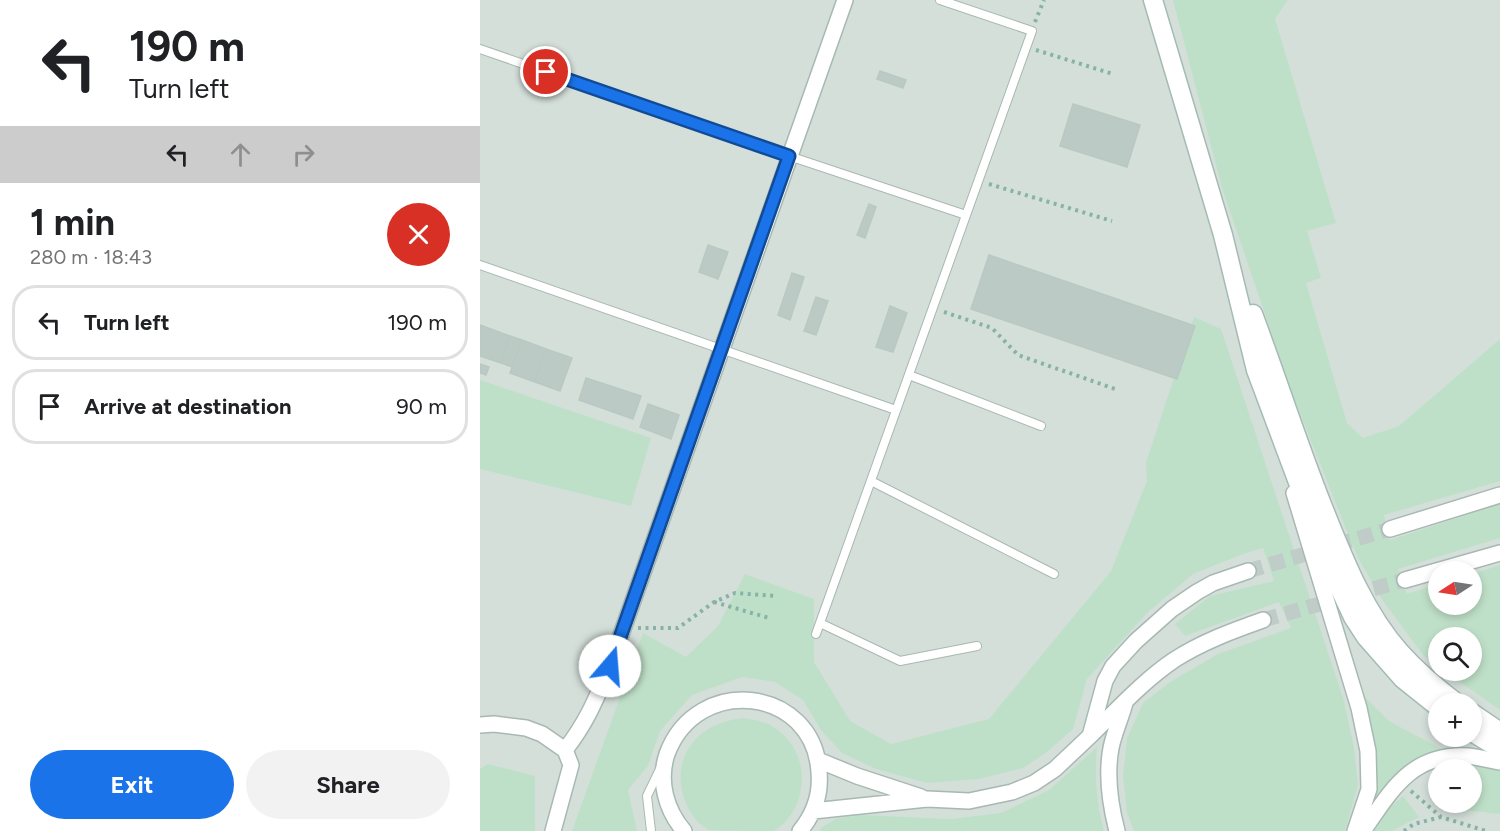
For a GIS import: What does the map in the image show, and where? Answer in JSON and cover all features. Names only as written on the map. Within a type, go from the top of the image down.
[{"type":"main road","points":[[1153,0],[1223,235],[1256,370],[1330,568],[1365,638],[1403,679],[1428,699]]},
{"type":"main road","points":[[1223,235],[1303,457],[1354,579],[1369,607],[1400,651],[1443,693]]},
{"type":"main road","points":[[1482,725],[1500,732]]},
{"type":"main road","points":[[1482,730],[1500,749]]},
{"type":"street","points":[[565,750],[592,711],[610,666],[845,0]]},
{"type":"street","points":[[1256,370],[1359,708],[1368,751],[1369,789],[1355,831]]},
{"type":"street","points":[[1390,529],[1500,495]]},
{"type":"street","points":[[1405,580],[1500,553]]},
{"type":"street","points":[[1090,736],[1105,681],[1113,666],[1172,609],[1213,583],[1248,571]]},
{"type":"street","points":[[813,811],[927,799],[969,801],[1012,792],[1034,783],[1055,769],[1126,700],[1172,662],[1222,635],[1263,620]]},
{"type":"street","points":[[684,831],[666,800],[663,773],[671,743],[693,716],[724,701],[742,699],[776,707],[803,729],[812,744],[818,760],[820,786],[813,811],[800,831]]},
{"type":"street","points":[[1117,831],[1110,797],[1111,759],[1126,700]]},
{"type":"street","points":[[480,725],[494,724],[525,728],[542,734],[565,750],[571,765],[553,831]]},
{"type":"street","points":[[1482,724],[1500,728]]},
{"type":"street","points":[[1363,831],[1399,780],[1416,768],[1439,759],[1467,756],[1500,762]]},
{"type":"street","points":[[818,760],[857,776],[927,799]]},
{"type":"lane","points":[[816,633],[1032,31],[940,0]]},
{"type":"lane","points":[[480,49],[966,215]]},
{"type":"lane","points":[[480,265],[896,410]]},
{"type":"lane","points":[[909,375],[1041,426]]},
{"type":"lane","points":[[871,481],[1054,574]]},
{"type":"lane","points":[[820,623],[900,661],[977,646]]},
{"type":"lane","points":[[651,831],[647,796],[665,760]]},
{"type":"path","points":[[1032,31],[1044,0]]},
{"type":"path","points":[[1026,47],[1113,74]]},
{"type":"path","points":[[979,180],[1112,221]]},
{"type":"path","points":[[933,308],[992,328],[1018,355],[1118,390]]},
{"type":"path","points":[[622,628],[678,628],[714,602],[735,593],[777,596]]},
{"type":"path","points":[[714,602],[769,618]]},
{"type":"path","points":[[1399,780],[1441,817],[1486,831]]},
{"type":"path","points":[[1404,831],[1413,824],[1441,817]]},
{"type":"shaded area","points":[[480,0],[1500,0],[1500,831],[480,831]]},
{"type":"green space","points":[[1173,0],[1291,0],[1287,1],[1275,19],[1336,223],[1307,231],[1321,278],[1306,283],[1347,423],[1363,438],[1399,426],[1500,339],[1500,481],[1384,515],[1390,540],[1500,504],[1500,538],[1398,569],[1407,594],[1428,587],[1428,615],[1482,615],[1482,571],[1500,565],[1500,710],[1482,697],[1482,693],[1476,693],[1458,681],[1482,681],[1482,627],[1428,627],[1428,659],[1383,601],[1358,558],[1292,393],[1222,188]]},
{"type":"green space","points":[[1194,317],[1221,329],[1344,701],[1354,748],[1358,785],[1345,831],[1134,831],[1127,813],[1123,776],[1127,738],[1143,703],[1170,682],[1218,654],[1291,628],[1279,602],[1185,636],[1175,624],[1210,596],[1274,581],[1263,548],[1193,574],[1147,613],[1087,679],[1073,729],[1047,752],[1023,768],[979,779],[927,783],[876,769],[842,753],[821,730],[803,700],[775,682],[742,677],[692,695],[660,731],[648,766],[628,790],[637,831],[572,831],[643,633],[686,657],[718,626],[745,574],[814,599],[814,662],[850,721],[891,744],[989,719],[1111,571],[1147,481],[1146,463]]},
{"type":"green space","points":[[480,380],[651,438],[631,506],[480,469]]},
{"type":"green space","points":[[1360,692],[1389,721],[1428,742],[1428,747],[1438,747],[1447,752],[1404,770],[1385,786],[1371,804]]},
{"type":"green space","points":[[744,718],[767,724],[787,738],[796,751],[800,765],[802,780],[800,795],[795,809],[774,831],[709,830],[696,820],[687,806],[682,789],[681,773],[684,759],[690,746],[700,735],[727,721]]},
{"type":"green space","points":[[1097,747],[1097,789],[1104,831],[819,831],[835,819],[860,815],[951,819],[1001,813],[1049,790]]},
{"type":"green space","points":[[488,764],[535,776],[535,831],[480,831],[480,769]]},
{"type":"green space","points":[[1482,765],[1500,769],[1500,814],[1482,812]]},
{"type":"green space","points":[[1403,796],[1419,817],[1392,831],[1374,831],[1388,809]]},
{"type":"building","points":[[880,71],[906,80],[903,88],[877,79]]},
{"type":"building","points":[[1073,104],[1140,125],[1127,167],[1060,146]]},
{"type":"building","points":[[869,204],[876,207],[865,238],[857,235]]},
{"type":"building","points":[[708,245],[728,252],[718,279],[699,272]]},
{"type":"building","points":[[989,255],[1195,326],[1177,379],[971,309]]},
{"type":"building","points":[[792,273],[804,277],[790,320],[778,315]]},
{"type":"building","points":[[816,297],[828,301],[816,335],[804,331]]},
{"type":"building","points":[[890,306],[907,313],[893,352],[876,347]]},
{"type":"building","points":[[480,325],[510,336],[501,363],[480,356]]},
{"type":"building","points":[[510,336],[522,340],[512,367],[501,363]]},
{"type":"building","points":[[522,340],[546,349],[535,382],[510,373]]},
{"type":"building","points":[[546,349],[572,358],[560,391],[535,382]]},
{"type":"building","points":[[480,364],[489,367],[486,375],[480,373]]},
{"type":"building","points":[[586,378],[641,396],[633,419],[579,400]]},
{"type":"building","points":[[648,404],[679,415],[671,439],[640,427]]},
{"type":"tunnel","points":[[1248,571],[1390,529]]},
{"type":"tunnel","points":[[1263,620],[1405,580]]},
{"type":"route","points":[[546,72],[789,156],[610,666]]}]
